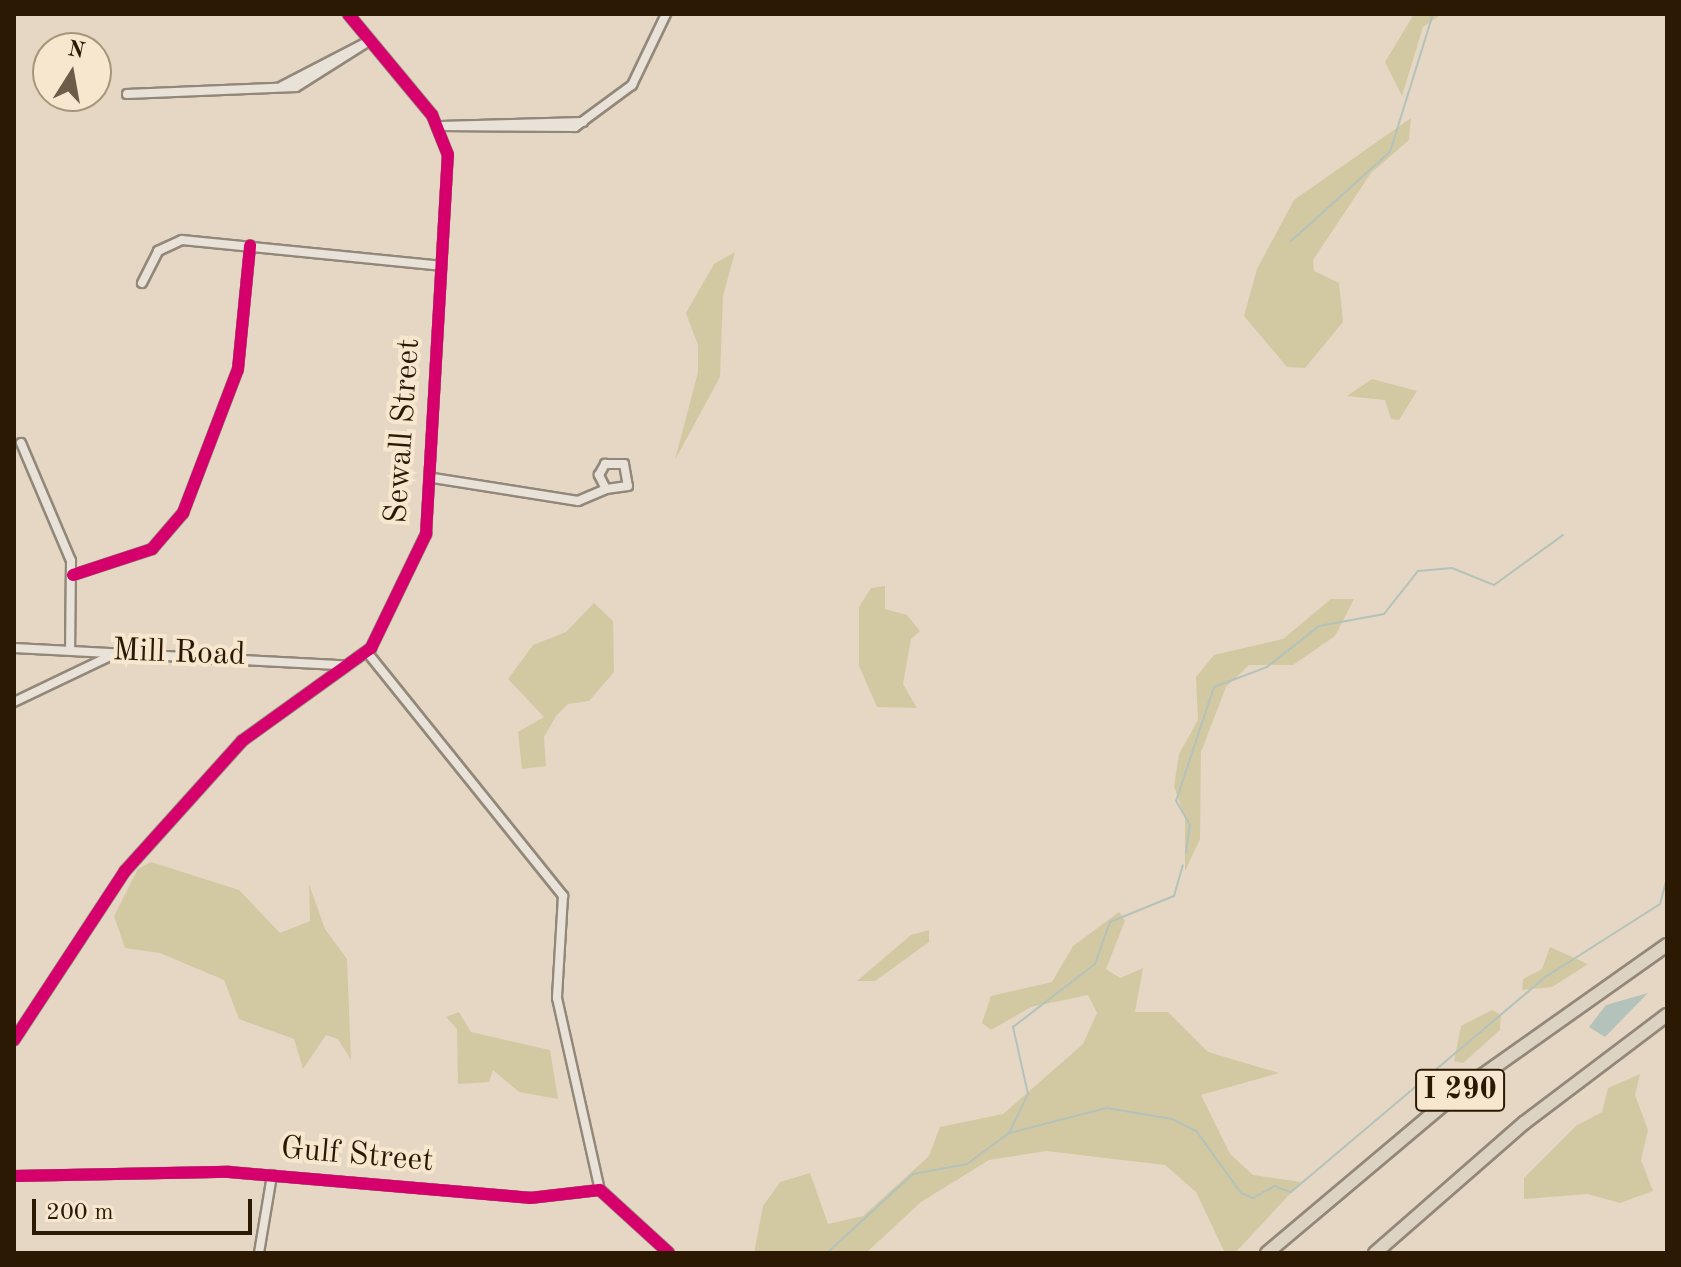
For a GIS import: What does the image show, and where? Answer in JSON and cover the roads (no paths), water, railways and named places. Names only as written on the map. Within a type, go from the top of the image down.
[{"type":"highway","name":"I 290","points":[[1267,1253],[1441,1105],[1667,945]]},
{"type":"highway","name":"I 290","points":[[1375,1253],[1534,1115],[1667,1015]]},
{"type":"street","name":"Sewall Street","points":[[348,14],[439,126],[449,176],[441,266],[433,478],[420,549],[367,652]]},
{"type":"street","points":[[439,126],[584,122],[632,85],[666,14]]},
{"type":"street","points":[[127,94],[273,89],[369,41]]},
{"type":"street","points":[[142,283],[154,255],[172,243],[250,246],[441,266]]},
{"type":"street","points":[[73,575],[152,549],[183,513],[238,369],[250,246]]},
{"type":"street","points":[[21,443],[73,575],[70,650]]},
{"type":"street","points":[[433,478],[473,479],[569,501],[606,489]]},
{"type":"street","name":"Mill Road","points":[[14,648],[120,651],[343,665]]},
{"type":"street","points":[[14,702],[120,651]]},
{"type":"street","points":[[14,1040],[135,862],[256,726],[343,665],[367,652],[558,886],[561,927],[556,971],[563,1043],[600,1190],[669,1253]]},
{"type":"street","points":[[259,1253],[272,1175]]},
{"type":"street","name":"Gulf Street","points":[[14,1176],[272,1175],[530,1198],[600,1190]]},
{"type":"waterway","points":[[1291,241],[1390,152],[1433,14]]},
{"type":"waterway","points":[[1186,852],[1190,825],[1176,801],[1214,687],[1267,667],[1319,626],[1384,614],[1418,571],[1452,568],[1494,585],[1563,535]]},
{"type":"waterway","points":[[827,1253],[913,1174],[967,1164],[1009,1133],[1028,1094],[1013,1027],[1095,964],[1110,922],[1174,896],[1183,865]]},
{"type":"waterway","points":[[1009,1133],[1107,1108],[1172,1119],[1197,1132],[1241,1193],[1253,1198],[1275,1186],[1291,1192],[1547,976],[1660,904],[1667,878]]}]
